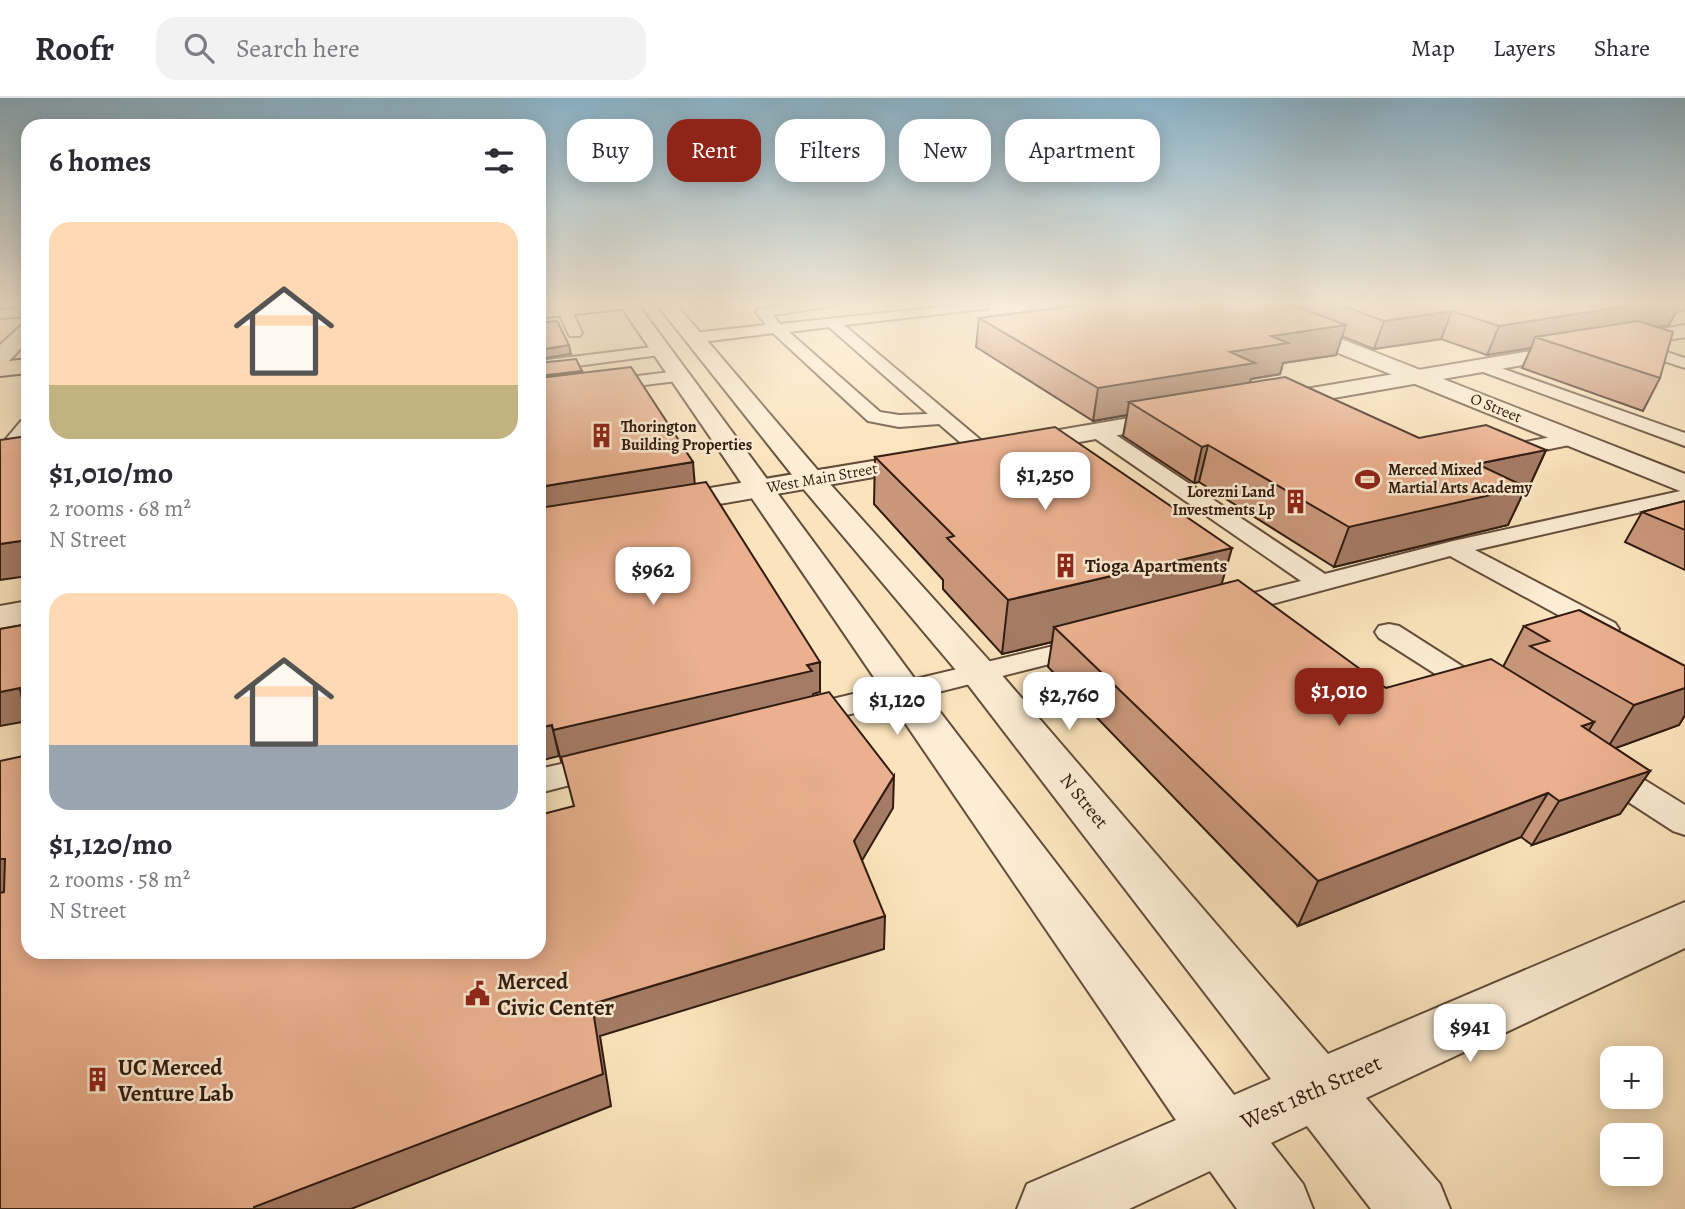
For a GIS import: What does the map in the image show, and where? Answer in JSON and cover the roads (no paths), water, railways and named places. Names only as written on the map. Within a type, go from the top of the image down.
[{"type":"main road","points":[[0,369],[21,367]]},
{"type":"street","name":"O Street","points":[[1357,354],[1685,484]]},
{"type":"street","points":[[1244,406],[1551,354]]},
{"type":"street","name":"N Street","points":[[678,355],[811,480],[980,674],[1415,1209]]},
{"type":"street","name":"N Street","points":[[678,355],[759,488],[1278,1209]]},
{"type":"street","name":"West Main Street","points":[[635,509],[1204,413]]},
{"type":"street","points":[[0,617],[21,613]]},
{"type":"street","name":"West 18th Street","points":[[1052,1209],[1685,924]]},
{"type":"lane","points":[[546,362],[570,359],[580,354]]},
{"type":"lane","points":[[546,391],[682,354]]},
{"type":"lane","points":[[804,354],[874,417],[899,421],[944,418]]},
{"type":"lane","points":[[869,354],[982,451]]},
{"type":"lane","points":[[1652,354],[1685,366]]},
{"type":"lane","points":[[546,363],[678,355]]},
{"type":"lane","points":[[1480,366],[1685,440]]},
{"type":"lane","points":[[1685,366],[1657,371],[1685,381]]},
{"type":"lane","points":[[1097,431],[1321,583]]},
{"type":"lane","points":[[0,460],[21,434]]},
{"type":"lane","points":[[1490,455],[1573,439]]},
{"type":"lane","points":[[0,460],[21,459]]},
{"type":"lane","points":[[1203,615],[1453,548],[1685,496]]},
{"type":"lane","points":[[1453,548],[1626,640]]},
{"type":"lane","points":[[1389,632],[1503,705]]},
{"type":"lane","points":[[768,725],[1111,639]]},
{"type":"lane","points":[[1583,757],[1685,822]]},
{"type":"lane","points":[[546,779],[634,758]]},
{"type":"place","name":"Thorington Building Properties","points":[[601,436]]},
{"type":"place","name":"Merced Mixed Martial Arts Academy","points":[[1368,479]]},
{"type":"place","name":"Lorezni Land Investments Lp","points":[[1295,501]]},
{"type":"place","name":"Tioga Apartments","points":[[1065,566]]},
{"type":"place","name":"Merced Civic Center","points":[[477,994]]},
{"type":"place","name":"UC Merced Venture Lab","points":[[98,1080]]}]
